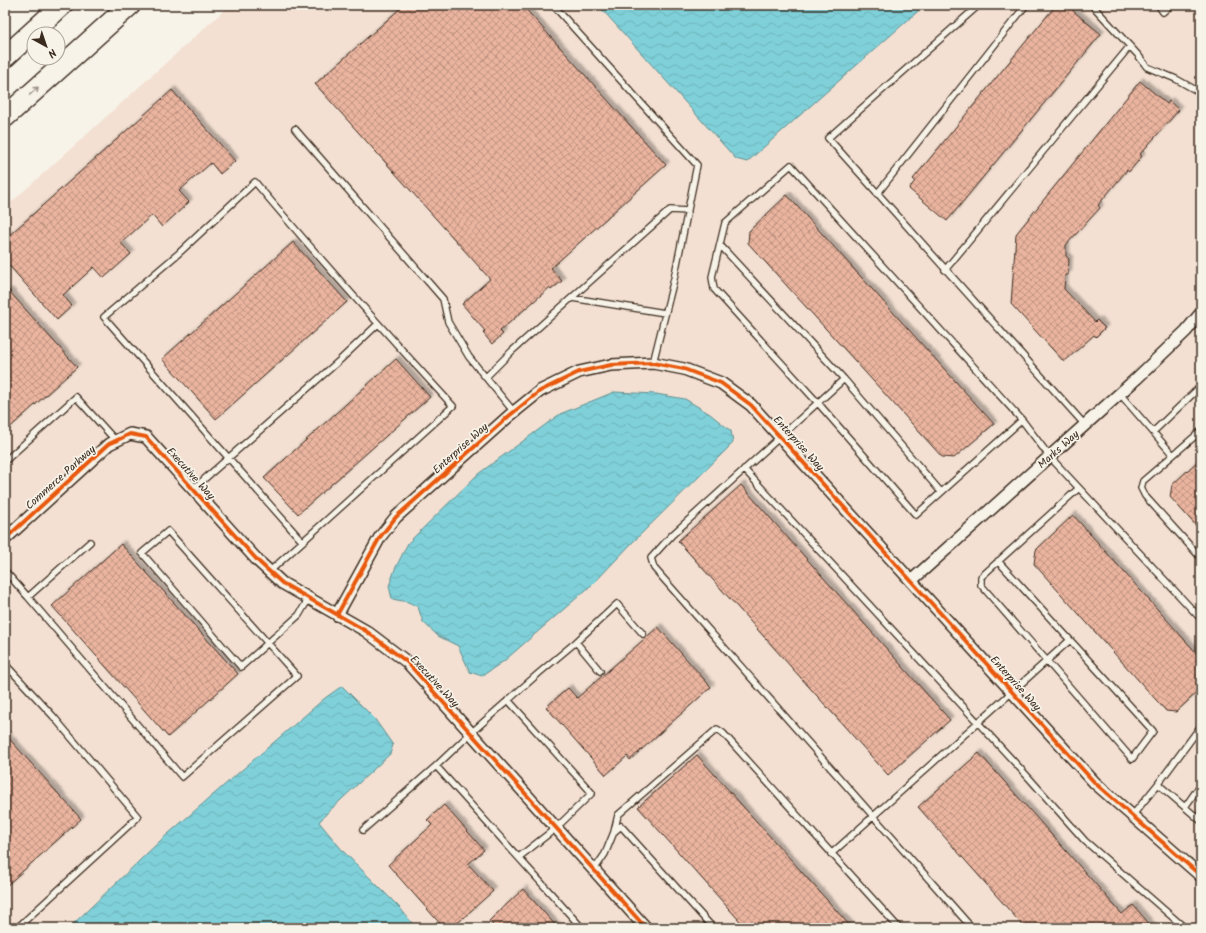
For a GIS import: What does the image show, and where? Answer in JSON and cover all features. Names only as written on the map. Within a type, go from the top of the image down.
[{"type":"highway","points":[[5,57],[62,5]]},
{"type":"highway","points":[[5,117],[130,5]]},
{"type":"street","name":"Marks Way","points":[[911,581],[1120,394],[1186,331],[1201,313]]},
{"type":"street","name":"Enterprise Way","points":[[337,615],[380,537],[396,517],[514,412],[540,391],[579,372],[611,365],[653,363],[684,369],[721,383],[751,405],[781,436],[1095,783],[1201,876]]},
{"type":"street","name":"Executive Way","points":[[130,434],[146,437],[258,560],[282,583],[366,631],[407,662],[646,928]]},
{"type":"street","name":"Commerce Parkway","points":[[6,537],[109,444],[130,434]]},
{"type":"lane","points":[[553,5],[697,165],[653,363]]},
{"type":"lane","points":[[979,5],[828,138],[1085,425]]},
{"type":"lane","points":[[877,194],[1026,5]]},
{"type":"lane","points":[[1092,5],[1130,46],[1147,67],[1176,78],[1201,93]]},
{"type":"lane","points":[[1158,5],[1163,12],[1171,5]]},
{"type":"lane","points":[[945,270],[1130,46]]},
{"type":"lane","points":[[295,129],[443,299],[448,322],[469,357],[514,412]]},
{"type":"lane","points":[[1022,420],[916,515],[818,403],[714,289],[712,277],[725,223],[791,165],[1022,420],[1050,457],[1201,619]]},
{"type":"lane","points":[[270,572],[302,541],[452,406],[378,324],[255,182],[178,253],[104,317],[302,541]]},
{"type":"lane","points":[[486,376],[512,350],[670,210],[688,211]]},
{"type":"lane","points":[[720,245],[844,379],[941,492]]},
{"type":"lane","points":[[572,298],[665,313]]},
{"type":"lane","points":[[194,489],[340,360],[378,324]]},
{"type":"lane","points":[[844,379],[672,535],[651,558],[654,568],[972,928]]},
{"type":"lane","points":[[1153,432],[1201,386]]},
{"type":"lane","points":[[1120,394],[1173,455]]},
{"type":"lane","points":[[5,461],[76,398],[116,441]]},
{"type":"lane","points":[[1201,431],[1143,481],[1141,488],[1145,496],[1201,557]]},
{"type":"lane","points":[[744,469],[978,723],[1085,842],[1186,928]]},
{"type":"lane","points":[[998,561],[1153,731],[1132,760],[981,585],[981,576],[1079,488]]},
{"type":"lane","points":[[5,571],[182,777],[297,676],[267,644],[168,531],[142,553],[241,667],[267,644],[299,615],[309,598]]},
{"type":"lane","points":[[28,597],[90,542]]},
{"type":"lane","points":[[363,830],[508,700],[576,642],[616,604],[643,634]]},
{"type":"lane","points":[[831,854],[1070,640]]},
{"type":"lane","points":[[576,642],[600,671]]},
{"type":"lane","points":[[5,664],[53,716],[138,817],[17,928]]},
{"type":"lane","points":[[508,700],[592,793],[556,828],[519,857]]},
{"type":"lane","points":[[1132,816],[1201,726]]},
{"type":"lane","points":[[594,870],[605,854],[614,832],[618,815],[717,729],[723,733],[899,928]]},
{"type":"lane","points":[[436,766],[582,928]]},
{"type":"lane","points":[[1158,784],[1201,821]]},
{"type":"lane","points":[[1185,807],[1201,784]]},
{"type":"lane","points":[[614,832],[621,826],[712,928]]},
{"type":"shaded area","points":[[230,5],[1201,5],[1201,928],[5,928],[5,208]]},
{"type":"water","points":[[598,5],[925,5],[747,162],[736,159]]},
{"type":"water","points":[[614,392],[656,394],[685,399],[710,414],[731,431],[733,443],[632,543],[594,583],[504,661],[482,676],[470,672],[458,646],[438,636],[423,622],[418,607],[408,602],[392,599],[389,586],[395,569],[408,543],[478,474],[560,414]]},
{"type":"water","points":[[342,686],[374,718],[393,745],[390,754],[319,822],[343,851],[400,908],[416,928],[69,928],[161,840],[325,698]]},
{"type":"building","points":[[404,5],[522,5],[666,165],[551,268],[562,281],[551,290],[549,288],[500,331],[503,334],[492,344],[483,333],[485,331],[462,304],[490,279],[315,84]]},
{"type":"building","points":[[1056,5],[1066,5],[1101,34],[947,221],[909,189],[915,181],[913,179]]},
{"type":"building","points":[[1140,81],[1167,104],[1169,101],[1179,110],[1140,154],[1142,156],[1129,172],[1127,170],[1098,205],[1100,208],[1066,245],[1066,256],[1069,259],[1068,275],[1065,275],[1064,289],[1095,322],[1097,320],[1105,328],[1096,337],[1094,335],[1064,362],[1011,304],[1016,234]]},
{"type":"building","points":[[172,90],[235,161],[220,174],[211,163],[179,191],[189,202],[162,227],[152,215],[121,243],[131,254],[104,278],[94,267],[63,295],[72,306],[57,320],[5,261],[5,239]]},
{"type":"building","points":[[787,195],[994,424],[954,458],[942,457],[748,243],[749,231]]},
{"type":"building","points":[[293,242],[347,302],[216,419],[162,359]]},
{"type":"building","points":[[9,291],[77,367],[5,432],[5,294]]},
{"type":"building","points":[[396,359],[430,397],[298,514],[264,478]]},
{"type":"building","points":[[1201,458],[1201,525],[1198,528],[1170,497],[1172,485]]},
{"type":"building","points":[[741,485],[950,720],[888,775],[678,541]]},
{"type":"building","points":[[1073,515],[1201,658],[1201,689],[1176,712],[1166,711],[1034,564],[1036,550]]},
{"type":"building","points":[[121,544],[238,674],[168,737],[52,606]]},
{"type":"building","points":[[658,627],[711,687],[630,760],[627,756],[606,775],[546,707],[568,688],[577,698]]},
{"type":"building","points":[[5,734],[81,819],[5,887]]},
{"type":"building","points":[[979,753],[1122,914],[1133,905],[1153,928],[1025,928],[918,807]]},
{"type":"building","points":[[697,755],[852,928],[746,928],[638,807]]},
{"type":"building","points":[[444,805],[484,850],[468,864],[493,891],[452,928],[444,928],[388,865],[432,825],[427,820]]},
{"type":"building","points":[[523,889],[558,928],[495,928],[489,921]]},
{"type":"cycle path","points":[[337,615],[380,537],[396,517],[509,416],[540,391],[579,372],[611,365],[653,363],[684,369],[721,383],[751,405],[1095,783],[1201,876]]},
{"type":"cycle path","points":[[5,539],[109,444],[130,434],[146,437],[258,561],[282,583],[366,631],[407,662],[646,928]]}]
